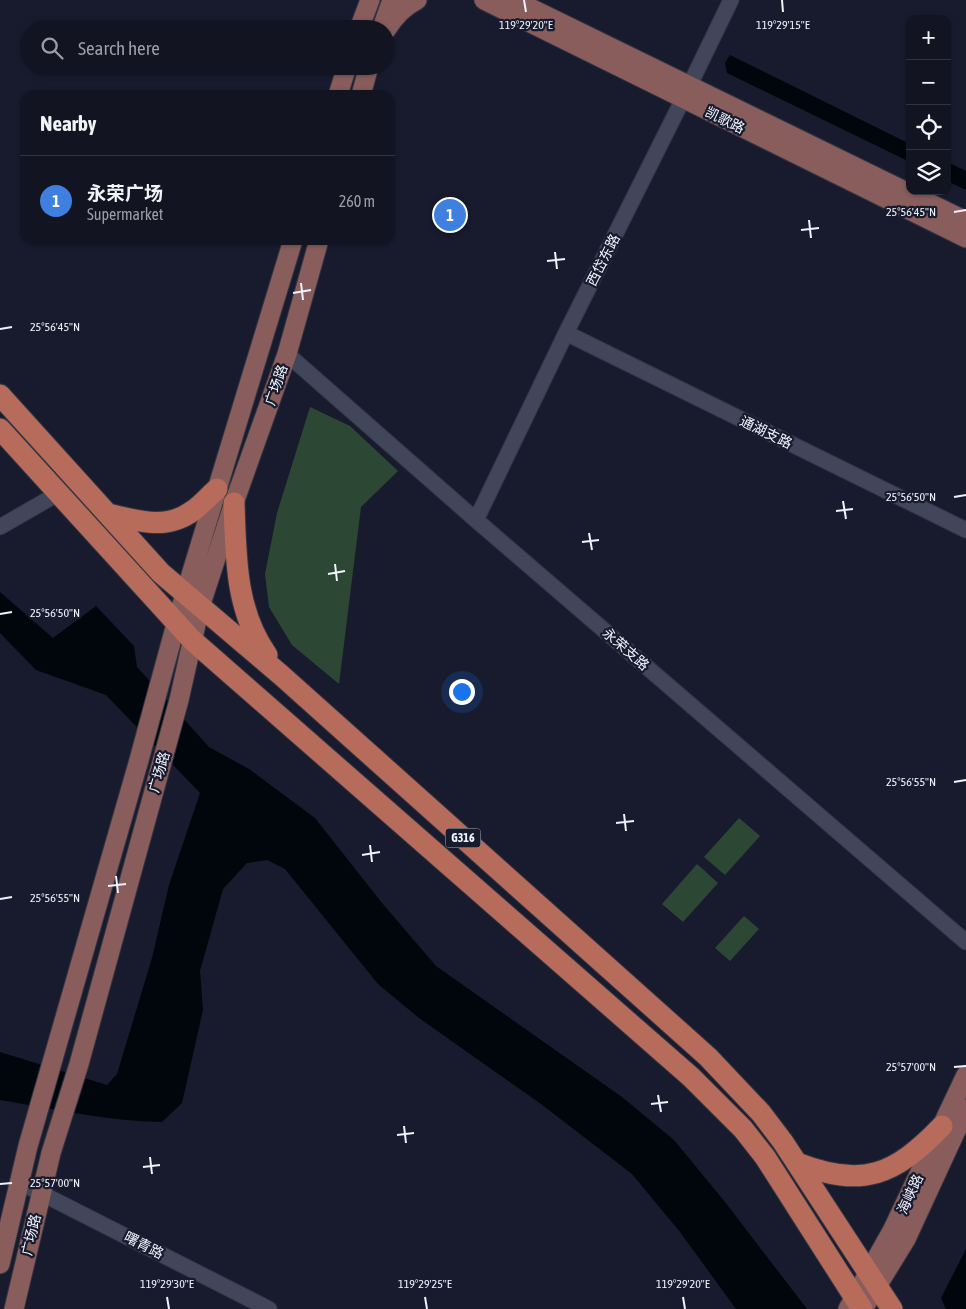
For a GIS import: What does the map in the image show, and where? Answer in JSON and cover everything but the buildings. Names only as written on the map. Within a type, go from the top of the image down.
[{"type":"highway","name":"G316","points":[[0,395],[161,573],[281,675],[708,1057],[762,1113],[797,1163],[892,1309]]},
{"type":"highway","name":"G316","points":[[0,430],[192,640],[691,1077],[743,1129],[765,1158],[857,1306]]},
{"type":"highway","points":[[108,514],[157,524],[176,520],[193,510],[217,489]]},
{"type":"highway","points":[[234,503],[236,557],[240,593],[246,616],[257,641],[281,675]]},
{"type":"highway","points":[[797,1163],[840,1175],[867,1175],[882,1172],[894,1167],[917,1151],[942,1126]]},
{"type":"main road","points":[[384,20],[392,0]]},
{"type":"main road","points":[[392,20],[404,8],[417,0]]},
{"type":"main road","name":"凯歌路","points":[[484,0],[966,221]]},
{"type":"main road","name":"凯歌路","points":[[514,0],[686,93],[966,238]]},
{"type":"main road","points":[[340,90],[344,75]]},
{"type":"main road","points":[[362,90],[367,75]]},
{"type":"main road","name":"广场路","points":[[14,1309],[40,1192],[79,1064],[179,700],[192,640],[193,600],[217,489],[291,245]]},
{"type":"main road","name":"广场路","points":[[0,1264],[19,1182],[176,624],[193,600],[234,503],[287,354],[318,245]]},
{"type":"main road","name":"海峡路","points":[[873,1280],[892,1231],[966,1075]]},
{"type":"main road","name":"海峡路","points":[[857,1306],[873,1280],[906,1239],[966,1109]]},
{"type":"street","name":"西岱东路","points":[[476,520],[566,333],[731,0]]},
{"type":"street","name":"通湖支路","points":[[566,333],[966,530]]},
{"type":"street","name":"永荣支路","points":[[287,354],[476,520],[966,942]]},
{"type":"street","points":[[0,527],[59,493]]},
{"type":"street","name":"曙青路","points":[[19,1182],[269,1309]]},
{"type":"green space","points":[[310,407],[350,426],[398,471],[361,507],[339,684],[292,645],[269,607],[265,574],[277,513]]},
{"type":"green space","points":[[739,818],[760,836],[725,875],[704,857]]},
{"type":"green space","points":[[697,864],[718,883],[683,922],[662,904]]},
{"type":"green space","points":[[744,916],[759,929],[730,961],[715,948]]},
{"type":"shaded area","points":[[730,55],[906,142],[906,160],[727,73],[725,63]]},
{"type":"shaded area","points":[[951,164],[966,171],[966,190],[951,183]]},
{"type":"shaded area","points":[[0,592],[53,638],[96,606],[134,646],[137,667],[209,747],[249,769],[315,818],[382,903],[436,966],[622,1097],[674,1140],[725,1202],[807,1309],[736,1309],[680,1232],[632,1174],[541,1104],[419,1018],[378,984],[285,869],[267,860],[247,863],[223,889],[200,971],[203,1010],[182,1103],[162,1122],[101,1117],[0,1100],[0,1052],[107,1085],[117,1074],[152,958],[169,885],[200,793],[106,695],[36,670],[0,633]]},
{"type":"shaded area","points":[[966,1249],[966,1309],[946,1309],[941,1298]]},
{"type":"place","name":"永荣广场","points":[[450,215]]}]
